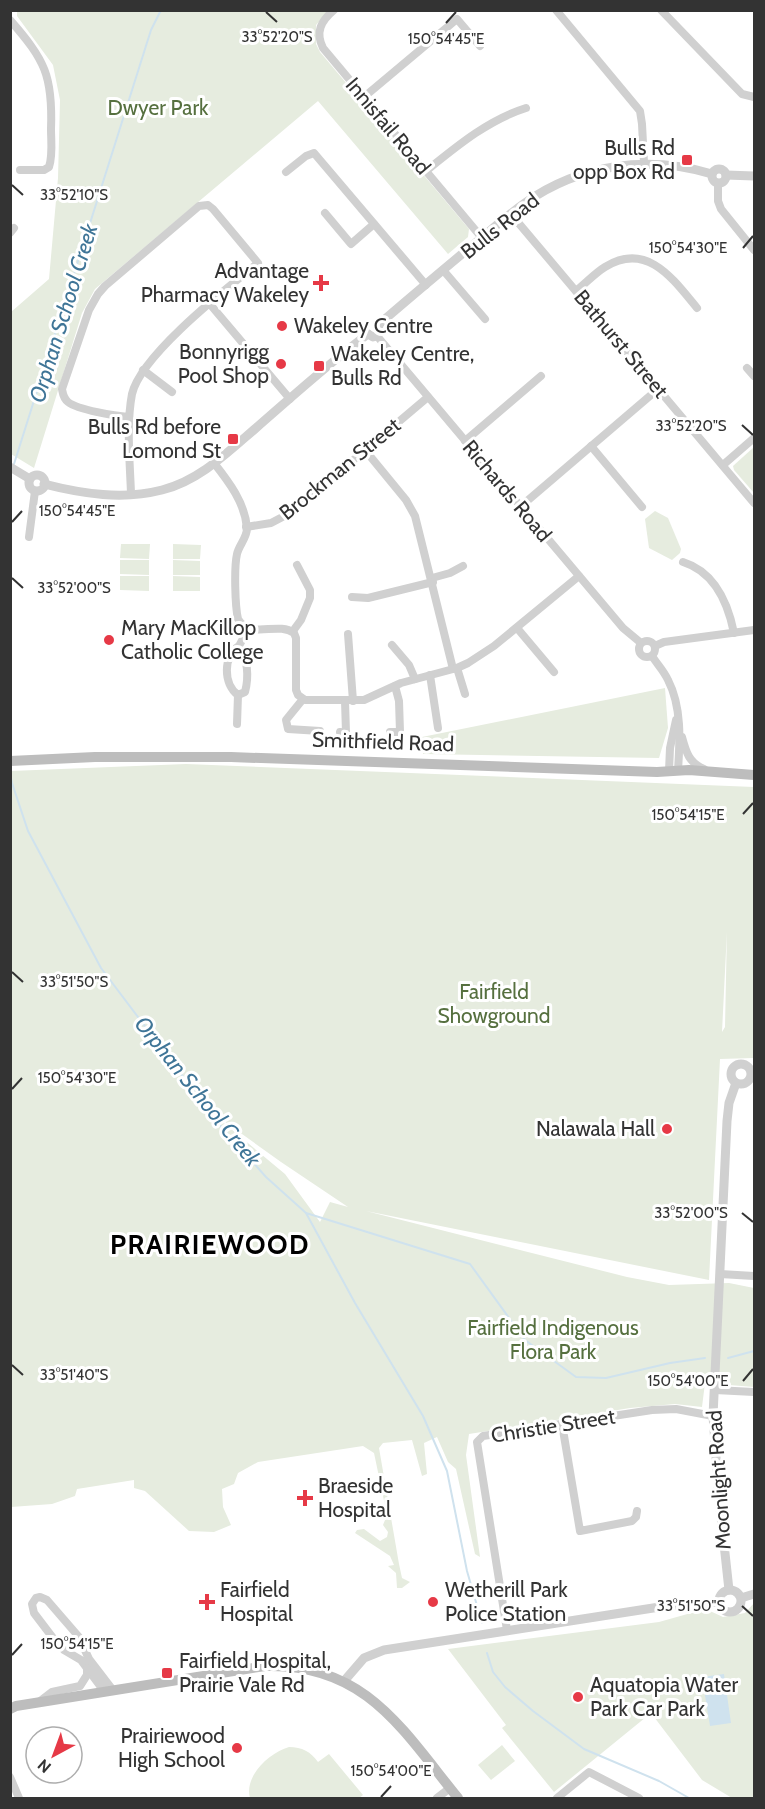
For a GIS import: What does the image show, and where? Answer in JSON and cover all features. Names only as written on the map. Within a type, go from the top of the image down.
[{"type":"main road","name":"Smithfield Road","points":[[10,761],[95,757],[231,757],[710,771],[754,775]]},
{"type":"main road","points":[[10,1709],[108,1690],[266,1666],[285,1665],[308,1668],[345,1680],[383,1709],[454,1795]]},
{"type":"street","name":"Innisfail Road","points":[[334,10],[322,23],[319,32],[320,43],[482,238]]},
{"type":"street","points":[[556,10],[640,111],[644,163]]},
{"type":"street","points":[[661,10],[742,94],[754,97]]},
{"type":"street","points":[[364,97],[457,19],[480,46]]},
{"type":"street","points":[[10,20],[36,52],[45,69],[52,99],[49,167],[44,170],[20,170]]},
{"type":"street","points":[[426,171],[471,135],[511,112],[526,108]]},
{"type":"street","points":[[286,172],[306,156],[314,153],[426,285]]},
{"type":"street","name":"Bulls Road","points":[[44,484],[78,493],[131,494],[164,490],[181,484],[214,463],[374,332],[443,270],[511,214],[540,194],[585,173],[623,165],[644,163],[688,167],[712,174]]},
{"type":"street","points":[[754,176],[726,175],[721,169],[717,169],[712,174],[718,183],[718,201],[721,208],[754,250]]},
{"type":"street","points":[[718,183],[724,181],[726,175]]},
{"type":"street","points":[[129,417],[106,414],[71,404],[64,398],[62,389],[86,317],[105,286],[199,206],[206,205],[213,209],[258,262],[209,303],[150,360],[143,370],[133,392],[129,417],[131,494]]},
{"type":"street","points":[[325,213],[351,244],[374,224]]},
{"type":"street","name":"Bathurst Street","points":[[511,214],[754,502]]},
{"type":"street","points":[[576,291],[611,264],[627,259],[643,260],[664,270],[697,308]]},
{"type":"street","points":[[443,270],[485,319]]},
{"type":"street","points":[[209,303],[290,399]]},
{"type":"street","name":"Richards Road","points":[[374,332],[623,628],[641,643]]},
{"type":"street","points":[[747,368],[754,376]]},
{"type":"street","points":[[143,370],[172,392]]},
{"type":"street","points":[[465,441],[541,376]]},
{"type":"street","points":[[520,507],[658,388]]},
{"type":"street","name":"Brockman Street","points":[[246,527],[271,523],[287,515],[428,397]]},
{"type":"street","points":[[723,465],[754,438]]},
{"type":"street","points":[[591,446],[642,507]]},
{"type":"street","points":[[365,450],[413,510],[455,669],[465,694]]},
{"type":"street","points":[[214,463],[235,491],[243,510],[246,527],[245,538],[237,556],[239,622],[248,629],[285,629],[293,632],[296,638],[296,690],[303,699],[349,701],[369,698],[415,679],[455,669],[482,655],[579,576]]},
{"type":"street","points":[[14,470],[30,479]]},
{"type":"street","points":[[39,476],[43,479],[44,484],[40,490],[35,490],[30,486],[30,479],[39,476]]},
{"type":"street","points":[[28,537],[35,490]]},
{"type":"street","points":[[683,562],[703,572],[722,595],[729,611],[734,633]]},
{"type":"street","points":[[293,632],[302,620],[310,598],[310,590],[297,565]]},
{"type":"street","points":[[352,597],[368,598],[432,580],[462,566]]},
{"type":"street","points":[[517,627],[554,672]]},
{"type":"street","points":[[237,724],[237,695],[229,685],[228,662],[232,650],[238,646],[248,629]]},
{"type":"street","points":[[652,656],[655,646],[664,642],[754,630]]},
{"type":"street","points":[[340,732],[346,733],[349,701],[348,634]]},
{"type":"street","name":"Richards Road","points":[[641,643],[649,640],[655,646]]},
{"type":"street","name":"Richards Road","points":[[641,643],[639,648],[642,655],[652,656],[669,682],[687,754],[692,762],[710,771]]},
{"type":"street","points":[[392,645],[409,665],[415,679]]},
{"type":"street","points":[[237,695],[245,692],[246,685],[246,661],[238,646]]},
{"type":"street","points":[[430,675],[438,728]]},
{"type":"street","points":[[390,732],[405,733],[395,686]]},
{"type":"street","points":[[303,699],[286,720],[288,729],[320,731]]},
{"type":"street","name":"Richards Road","points":[[673,770],[670,748],[678,715]]},
{"type":"street","name":"Richards Road","points":[[673,770],[680,730]]},
{"type":"street","points":[[744,1065],[752,1070],[748,1081],[743,1084],[736,1083],[731,1076],[734,1067],[744,1065]]},
{"type":"street","name":"Moonlight Road","points":[[729,1590],[713,1416],[728,1111],[736,1083]]},
{"type":"street","points":[[720,1274],[754,1276]]},
{"type":"street","points":[[715,1390],[754,1392]]},
{"type":"street","name":"Christie Street","points":[[507,1630],[477,1442],[483,1436],[652,1410],[676,1409],[713,1416]]},
{"type":"street","points":[[562,1424],[580,1531],[632,1521],[637,1511]]},
{"type":"street","points":[[729,1590],[735,1591],[741,1598],[739,1608],[730,1612],[721,1608],[718,1602],[720,1595],[729,1590]]},
{"type":"street","points":[[741,1598],[754,1594]]},
{"type":"street","points":[[36,1598],[47,1600],[76,1633],[108,1690],[77,1657],[64,1650],[37,1618],[32,1604],[36,1598]]},
{"type":"street","points":[[345,1680],[360,1661],[376,1652],[666,1606],[718,1602]]},
{"type":"street","points":[[38,1703],[52,1692],[80,1686],[87,1675],[87,1668]]},
{"type":"street","points":[[562,1797],[589,1772],[639,1798]]},
{"type":"street","points":[[10,1777],[19,1798]]},
{"type":"street","points":[[437,1798],[454,1795]]},
{"type":"green space","name":"Dwyer Park","points":[[17,11],[329,11],[316,25],[316,44],[320,52],[469,229],[468,237],[448,254],[318,101],[95,289],[82,313],[34,468],[11,454],[11,312],[49,279],[58,178],[60,100],[53,65],[17,16]]},
{"type":"green space","points":[[754,447],[754,493],[733,466]]},
{"type":"green space","points":[[655,511],[668,518],[681,549],[672,560],[649,548],[645,519]]},
{"type":"green space","points":[[121,544],[150,544],[149,559],[120,558]]},
{"type":"green space","points":[[173,544],[201,545],[200,559],[173,559]]},
{"type":"green space","points":[[120,560],[149,560],[149,575],[120,574]]},
{"type":"green space","points":[[173,560],[200,561],[200,575],[173,575]]},
{"type":"green space","points":[[120,576],[149,576],[149,591],[120,590]]},
{"type":"green space","points":[[173,576],[200,577],[200,591],[173,591]]},
{"type":"green space","points":[[665,688],[668,728],[659,758],[423,754],[422,737]]},
{"type":"green space","points":[[186,764],[754,787],[754,1058],[720,1059],[709,1280],[366,1211],[627,1277],[669,1285],[729,1283],[754,1288],[754,1387],[705,1383],[702,1407],[675,1404],[630,1408],[469,1434],[466,1455],[480,1557],[475,1554],[456,1469],[448,1462],[437,1437],[424,1443],[427,1474],[422,1476],[412,1440],[383,1443],[379,1448],[399,1564],[402,1578],[410,1582],[402,1588],[397,1588],[396,1573],[388,1566],[394,1565],[390,1556],[355,1533],[357,1530],[364,1529],[380,1541],[387,1537],[388,1532],[383,1525],[387,1515],[374,1453],[363,1446],[258,1462],[238,1473],[234,1484],[222,1489],[223,1507],[231,1525],[214,1532],[189,1531],[145,1491],[134,1488],[134,1480],[77,1489],[75,1496],[52,1504],[11,1507],[11,771]],"holes":[[[727,932],[725,1027],[722,1032]],[[207,1109],[281,1162],[348,1207],[330,1202],[320,1222],[285,1174]]]},
{"type":"green space","points":[[754,1603],[754,1798],[732,1798],[702,1780],[651,1713],[554,1792],[502,1728],[506,1725],[448,1649],[659,1622],[691,1613],[710,1611],[723,1617],[745,1613]]},
{"type":"green space","points":[[502,1745],[515,1761],[491,1780],[478,1765]]},
{"type":"green space","points":[[289,1747],[306,1751],[318,1762],[329,1754],[363,1795],[359,1798],[250,1798],[251,1782],[260,1766],[274,1754]]},
{"type":"water","points":[[724,1674],[731,1723],[710,1726],[702,1677]]},
{"type":"waterway","name":"Orphan School Creek","points":[[14,464],[151,30],[161,10]]},
{"type":"waterway","name":"Orphan School Creek","points":[[10,774],[28,831],[101,968],[218,1123],[266,1177],[306,1213],[470,1264],[525,1340],[576,1377],[606,1378],[670,1363],[705,1358]]},
{"type":"waterway","points":[[306,1213],[355,1303],[423,1416],[447,1471],[467,1571],[482,1623]]},
{"type":"waterway","name":"Orphan School Creek","points":[[728,1358],[754,1351]]},
{"type":"waterway","points":[[487,1653],[493,1672],[505,1687],[584,1749],[659,1781],[689,1798]]},
{"type":"place","name":"Bulls Rd opp Box Rd","points":[[687,160]]},
{"type":"place","name":"Advantage Pharmacy Wakeley","points":[[321,283]]},
{"type":"place","name":"Wakeley Centre","points":[[282,326]]},
{"type":"place","name":"Bonnyrigg Pool Shop","points":[[281,364]]},
{"type":"place","name":"Wakeley Centre, Bulls Rd","points":[[319,366]]},
{"type":"place","name":"Bulls Rd before Lomond St","points":[[233,439]]},
{"type":"place","name":"Mary MacKillop Catholic College","points":[[109,640]]},
{"type":"place","name":"Nalawala Hall","points":[[667,1129]]},
{"type":"place","name":"Braeside Hospital","points":[[305,1498]]},
{"type":"place","name":"Fairfield Hospital","points":[[207,1602]]},
{"type":"place","name":"Wetherill Park Police Station","points":[[433,1602]]},
{"type":"place","name":"Fairfield Hospital, Prairie Vale Rd","points":[[167,1673]]},
{"type":"place","name":"Aquatopia Water Park Car Park","points":[[578,1697]]},
{"type":"place","name":"Prairiewood High School","points":[[237,1748]]},
{"type":"district","name":"PRAIRIEWOOD","points":[[210,1245]]},
{"type":"park label","name":"Fairfield Showground","points":[[494,1004]]},
{"type":"park label","name":"Fairfield Indigenous Flora Park","points":[[553,1340]]}]
